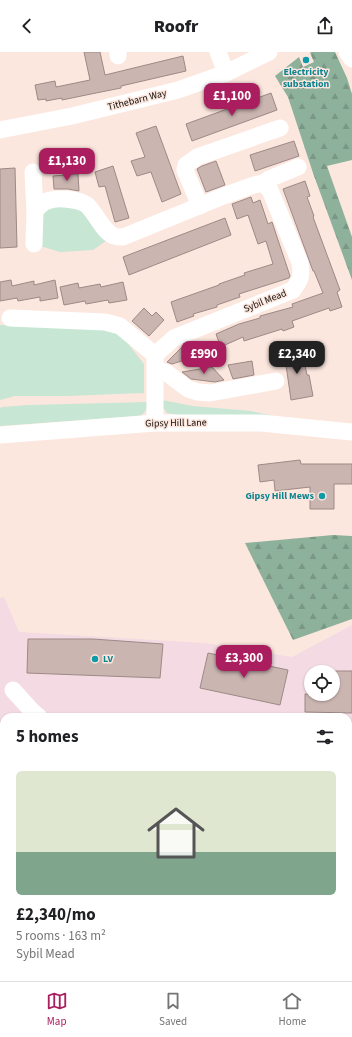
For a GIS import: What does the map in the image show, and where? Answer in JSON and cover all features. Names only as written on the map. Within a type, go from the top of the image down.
[{"type":"street","points":[[218,52],[226,73]]},
{"type":"street","name":"Tithebarn Way","points":[[0,130],[72,116],[178,90],[226,73],[269,52]]},
{"type":"street","points":[[347,52],[352,59]]},
{"type":"street","points":[[200,206],[185,170],[186,164],[197,157],[280,128]]},
{"type":"street","points":[[35,211],[47,201],[62,199],[74,200],[87,206],[101,224],[113,236],[123,237],[246,188],[263,183],[298,167]]},
{"type":"street","points":[[33,172],[35,211],[34,244]]},
{"type":"street","name":"Sybil Mead","points":[[156,362],[174,338],[293,290],[300,280],[300,263],[270,190],[263,183]]},
{"type":"street","points":[[10,318],[105,322],[120,326],[168,373],[188,389],[198,392],[210,393],[276,381]]},
{"type":"street","points":[[155,423],[154,397],[156,362]]},
{"type":"street","name":"Gipsy Hill Lane","points":[[0,435],[155,423],[261,423],[352,432]]},
{"type":"street","points":[[13,690],[35,713]]},
{"type":"shaded area","points":[[4,597],[19,632],[205,643],[292,657],[352,625],[352,713],[0,713],[0,598]]},
{"type":"green space","points":[[335,52],[347,78],[352,94],[352,160],[327,166],[352,237],[352,280],[313,173],[288,97],[275,76],[299,57],[303,67],[314,62],[310,53]]},
{"type":"green space","points":[[74,200],[113,236],[93,250],[60,252],[34,244],[35,211]]},
{"type":"green space","points":[[0,325],[56,325],[118,331],[144,364],[144,393],[68,396],[15,396],[0,400]]},
{"type":"green space","points":[[162,400],[193,406],[251,411],[278,417],[177,415],[167,413],[162,407]]},
{"type":"green space","points":[[147,402],[146,410],[140,416],[0,426],[0,408],[2,407]]},
{"type":"green space","points":[[333,535],[352,536],[352,619],[293,640],[245,543]]},
{"type":"building","points":[[84,52],[100,52],[105,75],[183,56],[186,71],[121,86],[121,88],[62,100],[62,98],[46,101],[46,99],[38,100],[35,85],[55,81],[56,87],[90,80]]},
{"type":"building","points":[[271,93],[277,110],[192,141],[186,124]]},
{"type":"building","points":[[156,126],[181,194],[162,202],[151,172],[137,176],[131,161],[145,157],[136,133]]},
{"type":"building","points":[[294,141],[299,156],[255,171],[250,155]]},
{"type":"building","points":[[216,161],[225,185],[206,192],[197,169]]},
{"type":"building","points":[[113,166],[129,218],[115,222],[105,186],[99,187],[95,172]]},
{"type":"building","points":[[15,168],[17,247],[0,248],[0,169]]},
{"type":"building","points":[[78,174],[79,191],[54,189],[53,176]]},
{"type":"building","points":[[305,181],[310,196],[307,197],[314,216],[313,217],[340,290],[337,292],[342,307],[330,311],[329,308],[292,321],[294,327],[283,331],[282,329],[244,341],[243,337],[225,345],[220,345],[216,334],[239,324],[260,318],[260,316],[293,307],[292,304],[323,293],[313,271],[283,189]]},
{"type":"building","points":[[251,197],[253,203],[260,200],[268,224],[272,222],[290,276],[289,278],[239,294],[240,297],[217,305],[217,307],[193,314],[194,316],[177,322],[171,302],[245,275],[244,273],[273,264],[266,241],[258,244],[248,215],[237,219],[232,204]]},
{"type":"building","points":[[225,218],[231,235],[129,275],[123,257]]},
{"type":"building","points":[[11,280],[12,286],[34,281],[34,285],[55,280],[58,298],[40,301],[40,297],[18,301],[17,298],[0,301],[0,282]]},
{"type":"building","points":[[123,282],[127,300],[109,303],[108,300],[86,304],[85,301],[64,305],[60,287],[78,283],[79,288],[100,284],[101,287]]},
{"type":"building","points":[[144,308],[152,316],[156,312],[164,320],[149,336],[132,321]]},
{"type":"building","points":[[183,346],[194,357],[172,364],[167,362]]},
{"type":"building","points":[[302,350],[313,396],[291,400],[286,365],[281,366],[279,354]]},
{"type":"building","points":[[252,361],[254,375],[233,379],[228,365]]},
{"type":"building","points":[[212,367],[224,380],[215,382],[191,379],[182,372]]},
{"type":"building","points":[[300,460],[301,464],[352,464],[352,484],[334,484],[334,509],[310,509],[310,487],[275,491],[274,480],[260,482],[258,465]]},
{"type":"building","name":"LV","points":[[28,639],[93,639],[163,644],[160,678],[27,673]]},
{"type":"building","points":[[208,653],[288,670],[280,705],[200,688]]},
{"type":"building","points":[[340,671],[352,671],[352,713],[305,712],[305,701],[340,701]]},
{"type":"place","name":"Electricity substation","points":[[306,60]]},
{"type":"place","name":"Gipsy Hill Mews","points":[[322,496]]},
{"type":"place","name":"LV","points":[[95,659]]}]
